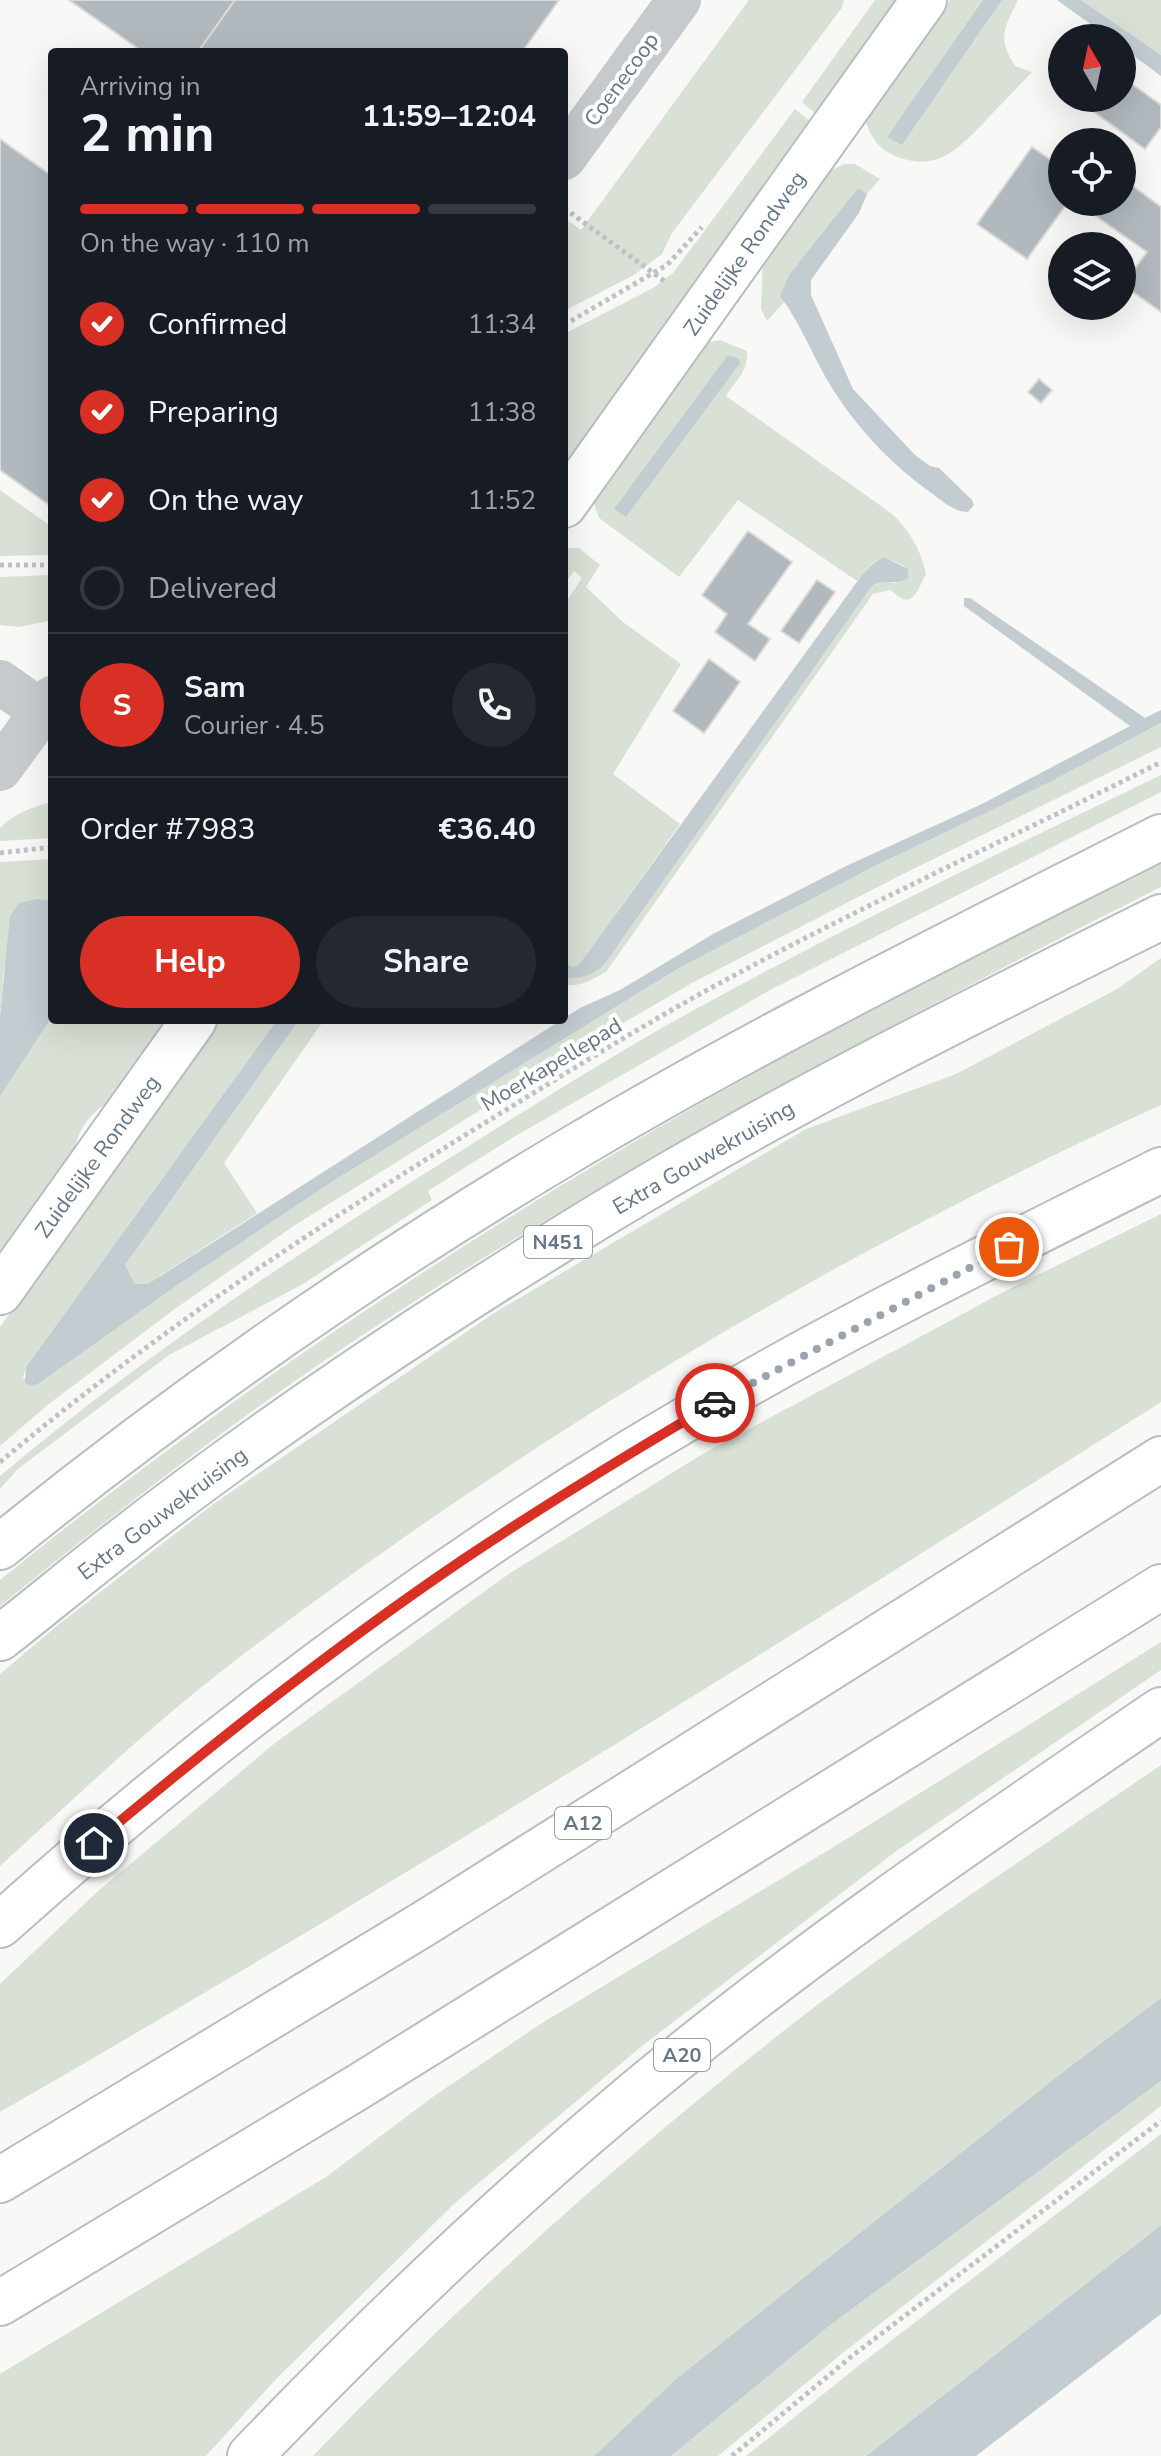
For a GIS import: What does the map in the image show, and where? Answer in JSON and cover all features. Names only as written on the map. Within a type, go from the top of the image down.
[{"type":"main road","name":"Zuidelijke Rondweg","points":[[568,499],[924,0]]},
{"type":"main road","points":[[0,1547],[215,1383],[353,1287],[493,1197],[769,1038],[1161,837]]},
{"type":"main road","name":"Extra Gouwekruising","points":[[0,1638],[118,1544],[251,1445],[372,1360],[581,1227],[869,1065],[1161,917]]},
{"type":"main road","name":"Zuidelijke Rondweg","points":[[0,1292],[191,1024]]},
{"type":"main road","points":[[0,1925],[136,1807],[264,1704],[462,1561],[543,1507],[737,1390],[1161,1170]]},
{"type":"main road","name":"A12","points":[[0,2180],[425,1923],[1161,1459]]},
{"type":"main road","points":[[0,2303],[410,2055],[1161,1587]]},
{"type":"main road","name":"A20","points":[[250,2456],[336,2366],[468,2238],[615,2110],[840,1933],[1161,1710]]},
{"type":"street","name":"Coenecoop","points":[[568,153],[679,0]]},
{"type":"street","points":[[0,682],[48,710],[0,769]]},
{"type":"path","points":[[568,211],[653,273]]},
{"type":"path","points":[[568,323],[667,265],[709,219]]},
{"type":"path","points":[[0,565],[48,565]]},
{"type":"path","name":"Moerkapellepad","points":[[0,1462],[113,1371],[235,1283],[361,1200],[605,1048],[805,938],[1161,762]]},
{"type":"path","points":[[0,853],[48,847]]},
{"type":"path","points":[[732,2456],[852,2356],[1161,2121]]},
{"type":"shaded area","points":[[749,0],[844,0],[841,9],[672,233],[662,254],[634,275],[568,309],[568,221],[581,230]]},
{"type":"shaded area","points":[[875,0],[897,0],[816,114],[802,102]]},
{"type":"shaded area","points":[[950,0],[983,0],[888,137],[902,145],[1002,0],[1018,0],[1004,33],[1009,56],[1015,66],[1032,72],[959,147],[937,159],[911,161],[879,146],[865,119]]},
{"type":"shaded area","points":[[983,0],[1002,0],[902,145],[887,137]]},
{"type":"shaded area","points":[[1057,0],[1081,0],[1116,24],[1090,24]]},
{"type":"shaded area","points":[[1081,0],[1161,0],[1161,55],[1136,38],[1136,24],[1116,24]]},
{"type":"shaded area","points":[[1136,38],[1161,55],[1161,76],[1136,57]]},
{"type":"shaded area","points":[[795,109],[811,122],[568,458],[568,332],[653,288],[673,273]]},
{"type":"shaded area","points":[[844,164],[855,164],[880,179],[867,194],[858,188],[780,296],[784,302],[767,321],[761,309],[763,261],[826,173]]},
{"type":"shaded area","points":[[858,188],[867,194],[859,213],[811,280],[811,295],[853,389],[915,455],[930,466],[939,468],[972,500],[974,505],[968,512],[948,505],[916,481],[864,431],[832,388],[780,296],[790,274]]},
{"type":"shaded area","points":[[720,340],[747,351],[743,370],[726,396],[891,513],[913,540],[926,574],[917,591],[907,600],[890,590],[873,594],[606,972],[581,984],[568,985],[568,979],[604,965],[872,586],[883,581],[896,583],[909,573],[904,566],[884,557],[874,562],[857,581],[738,500],[679,577],[599,518],[592,498],[704,343]]},
{"type":"shaded area","points":[[728,355],[739,359],[740,363],[626,517],[614,509]]},
{"type":"shaded area","points":[[0,490],[48,524],[48,555],[0,556]]},
{"type":"shaded area","points":[[568,548],[579,548],[600,565],[586,587],[623,622],[681,664],[613,774],[680,824],[579,966],[573,967],[568,965],[568,599],[582,578],[574,571],[568,579]]},
{"type":"shaded area","points":[[884,557],[908,569],[908,578],[872,586],[604,965],[586,976],[568,979],[568,965],[579,965],[862,575]]},
{"type":"shaded area","points":[[48,575],[48,621],[19,627],[0,625],[0,577]]},
{"type":"shaded area","points":[[964,598],[970,598],[1145,718],[1161,710],[1161,723],[679,968],[338,1178],[182,1282],[38,1384],[31,1386],[25,1383],[26,1367],[274,1024],[296,1024],[125,1265],[135,1284],[147,1284],[162,1275],[555,1024],[568,1024],[568,1016],[580,1008],[620,990],[713,934],[846,866],[982,804],[1130,726],[964,606]]},
{"type":"shaded area","points":[[1161,723],[1161,747],[899,876],[692,983],[584,1046],[295,1225],[172,1311],[49,1404],[0,1446],[0,1327],[216,1024],[274,1024],[26,1367],[23,1378],[38,1384],[182,1282],[338,1178],[679,968],[875,866],[1048,783]]},
{"type":"shaded area","points":[[1161,775],[1161,792],[772,989],[512,1138],[428,1191],[432,1200],[303,1284],[169,1355],[18,1469],[0,1489],[0,1476],[48,1436],[198,1324],[353,1220],[579,1077],[802,952]]},
{"type":"shaded area","points":[[48,803],[48,838],[0,841],[0,828],[31,808]]},
{"type":"shaded area","points":[[48,859],[48,900],[37,899],[4,969],[0,1016],[0,862]]},
{"type":"shaded area","points":[[1161,864],[1161,887],[765,1094],[571,1205],[381,1323],[187,1460],[0,1606],[0,1580],[84,1513],[257,1385],[434,1265],[617,1152],[765,1067]]},
{"type":"shaded area","points":[[48,900],[48,1023],[0,1096],[0,1016],[10,916],[19,903]]},
{"type":"shaded area","points":[[1161,958],[1161,1105],[1038,1163],[798,1289],[565,1429],[341,1582],[232,1663],[143,1737],[0,1866],[0,1674],[58,1625],[212,1505],[494,1313],[806,1129],[956,1074],[1117,989]]},
{"type":"shaded area","points":[[48,1023],[163,1024],[106,1104],[86,1122],[76,1146],[0,1254],[0,1096]]},
{"type":"shaded area","points":[[296,1024],[321,1024],[224,1163],[257,1213],[147,1284],[135,1284],[125,1265]]},
{"type":"shaded area","points":[[1161,1214],[1161,1402],[584,1763],[293,1940],[0,2112],[0,1984],[97,1892],[275,1743],[510,1573],[701,1455],[1009,1289]]},
{"type":"shaded area","points":[[1161,1642],[1161,1670],[895,1852],[642,2046],[456,2202],[277,2378],[206,2456],[0,2456],[0,2374],[326,2177],[434,2096],[542,2023],[845,1840]]},
{"type":"shaded area","points":[[1161,1765],[1161,1998],[1059,2075],[676,2379],[594,2456],[313,2456],[484,2287],[727,2076],[881,1958]]},
{"type":"shaded area","points":[[1161,1998],[1161,2081],[829,2326],[671,2456],[594,2456],[676,2379],[1059,2075]]},
{"type":"shaded area","points":[[1161,2081],[1161,2106],[845,2351],[718,2456],[671,2456],[829,2326]]},
{"type":"shaded area","points":[[1161,2134],[1161,2225],[866,2456],[746,2456],[862,2363]]},
{"type":"shaded area","points":[[1161,2225],[1161,2314],[976,2456],[866,2456]]},
{"type":"building","points":[[69,0],[235,0],[201,48],[137,48]]},
{"type":"building","points":[[235,0],[559,0],[525,48],[201,48]]},
{"type":"building","points":[[1136,87],[1161,105],[1161,127],[1145,149],[1136,142],[1136,128],[1116,128],[1094,112],[1136,112]]},
{"type":"building","points":[[0,139],[48,173],[48,504],[0,470]]},
{"type":"building","points":[[1032,147],[1048,158],[1048,216],[1058,216],[1027,259],[977,224]]},
{"type":"building","points":[[1136,188],[1161,207],[1161,312],[1136,294],[1136,267],[1147,252],[1136,244],[1136,232],[1119,232],[1096,216],[1136,216]]},
{"type":"building","points":[[1039,379],[1052,390],[1041,403],[1028,392]]},
{"type":"building","points":[[748,531],[792,562],[748,624],[770,639],[755,661],[715,632],[727,614],[702,595]]},
{"type":"building","points":[[817,580],[835,592],[799,643],[781,631]]},
{"type":"building","points":[[709,659],[740,682],[704,733],[673,711]]},
{"type":"way so far","points":[[715,1403],[1009,1247]]},
{"type":"route","points":[[94,1843],[264,1704],[392,1610],[543,1507],[715,1403]]}]
